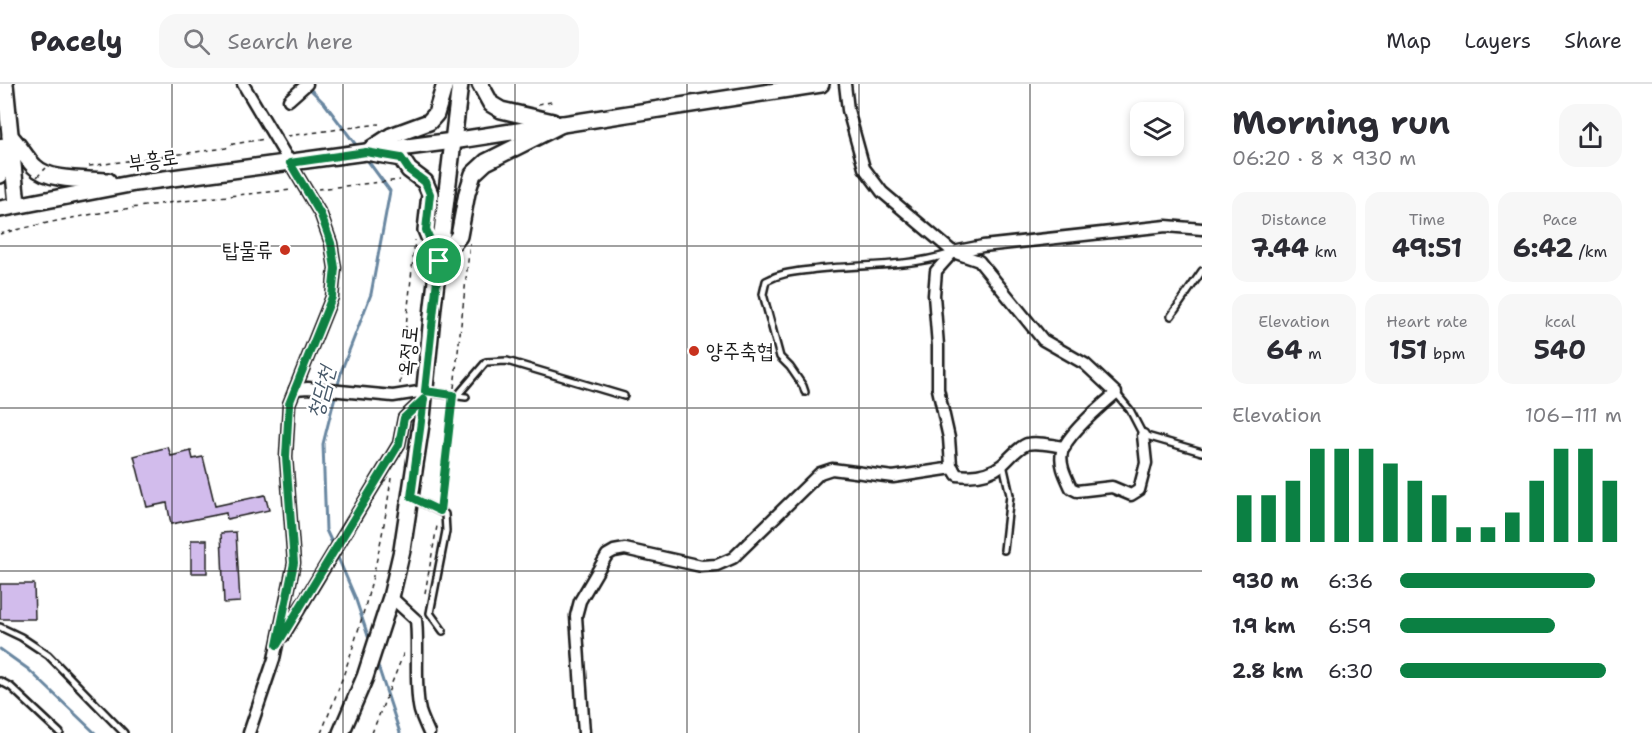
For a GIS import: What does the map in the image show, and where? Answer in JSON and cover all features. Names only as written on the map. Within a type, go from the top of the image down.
[{"type":"main road","points":[[366,152],[391,136],[429,122],[436,114],[446,84]]},
{"type":"main road","points":[[453,141],[460,84]]},
{"type":"main road","points":[[480,84],[491,104],[501,110],[562,124]]},
{"type":"main road","points":[[366,152],[453,141],[821,84]]},
{"type":"main road","points":[[5,87],[17,204]]},
{"type":"main road","points":[[0,175],[3,164],[5,87]]},
{"type":"main road","points":[[366,152],[401,158],[409,170],[425,182],[430,194],[426,230],[439,261],[459,236],[473,174],[486,162],[562,124]]},
{"type":"main road","points":[[10,136],[22,148],[32,165],[43,171],[67,178],[135,183]]},
{"type":"main road","name":"옥정로","points":[[340,733],[365,677],[402,550],[424,395],[453,141]]},
{"type":"main road","name":"부흥로","points":[[0,208],[135,183],[366,152]]},
{"type":"street","points":[[243,84],[321,215],[331,243],[335,268],[332,297],[289,404],[286,457],[294,563],[277,645],[249,733]]},
{"type":"street","points":[[289,100],[307,84]]},
{"type":"street","points":[[845,84],[848,110],[864,168],[882,192],[953,252],[979,261],[1043,340],[1085,364],[1116,393],[1092,413],[1062,452],[1062,468],[1071,488],[1077,491],[1112,487],[1131,495],[1139,490],[1146,463],[1143,435]]},
{"type":"street","points":[[1065,447],[1035,443],[1024,445],[1003,464],[985,474],[969,476],[957,474],[951,465],[949,438],[938,389],[938,346],[934,295],[936,271],[953,252],[983,246],[1166,226],[1202,229]]},
{"type":"street","points":[[295,389],[308,388],[393,396],[424,395]]},
{"type":"street","points":[[277,645],[399,444],[404,418],[424,395]]},
{"type":"street","points":[[584,733],[576,616],[580,601],[607,555],[614,550],[625,549],[701,566],[717,565],[733,558],[820,473],[832,469],[893,477],[953,468]]},
{"type":"street","points":[[388,603],[416,620],[419,643],[418,695],[420,710],[429,733]]},
{"type":"lane","points":[[804,392],[797,376],[780,357],[763,294],[766,281],[777,274],[839,266],[927,261],[953,252]]},
{"type":"lane","points":[[1171,316],[1202,271]]},
{"type":"lane","points":[[455,395],[486,362],[507,361],[624,396]]},
{"type":"lane","points":[[1116,393],[1130,410],[1143,435],[1202,452]]},
{"type":"lane","points":[[424,395],[466,397]]},
{"type":"lane","points":[[1003,464],[1010,495],[1004,550]]},
{"type":"lane","points":[[411,497],[445,514],[446,531],[430,613],[443,631]]},
{"type":"lane","points":[[0,627],[21,637],[48,655],[124,733]]},
{"type":"lane","points":[[0,681],[11,687],[60,733]]},
{"type":"path","points":[[81,168],[379,124]]},
{"type":"path","points":[[0,234],[116,211],[245,194],[324,189],[405,180]]},
{"type":"path","points":[[425,593],[440,511],[471,241]]},
{"type":"path","points":[[321,733],[343,681],[370,590]]},
{"type":"path","points":[[372,733],[405,652]]},
{"type":"building","points":[[168,447],[171,456],[191,451],[193,459],[203,457],[215,506],[265,495],[269,510],[227,519],[226,513],[171,524],[167,503],[147,507],[134,456]]},
{"type":"building","points":[[236,532],[240,602],[224,603],[221,533]]},
{"type":"building","points":[[191,540],[207,540],[207,573],[191,573]]},
{"type":"building","points":[[0,584],[34,584],[35,619],[0,619]]},
{"type":"waterway","name":"청담천","points":[[308,87],[325,104],[359,149]]},
{"type":"waterway","name":"청담천","points":[[334,547],[326,530],[323,444],[342,369],[371,294],[390,191],[365,157]]},
{"type":"waterway","name":"청담천","points":[[336,553],[355,597],[370,642]]},
{"type":"waterway","points":[[0,649],[28,669],[95,733]]},
{"type":"waterway","name":"청담천","points":[[376,660],[400,733]]},
{"type":"place","name":"탑물류","points":[[285,250]]},
{"type":"place","name":"양주축협","points":[[694,351]]},
{"type":"route","points":[[366,152],[401,158],[409,170],[425,182],[430,194],[426,230],[439,261],[425,391],[453,395],[440,511],[411,497],[424,399],[404,418],[399,444],[277,645],[294,563],[286,457],[289,404],[332,297],[335,268],[331,243],[321,215],[290,163],[366,152]]}]
